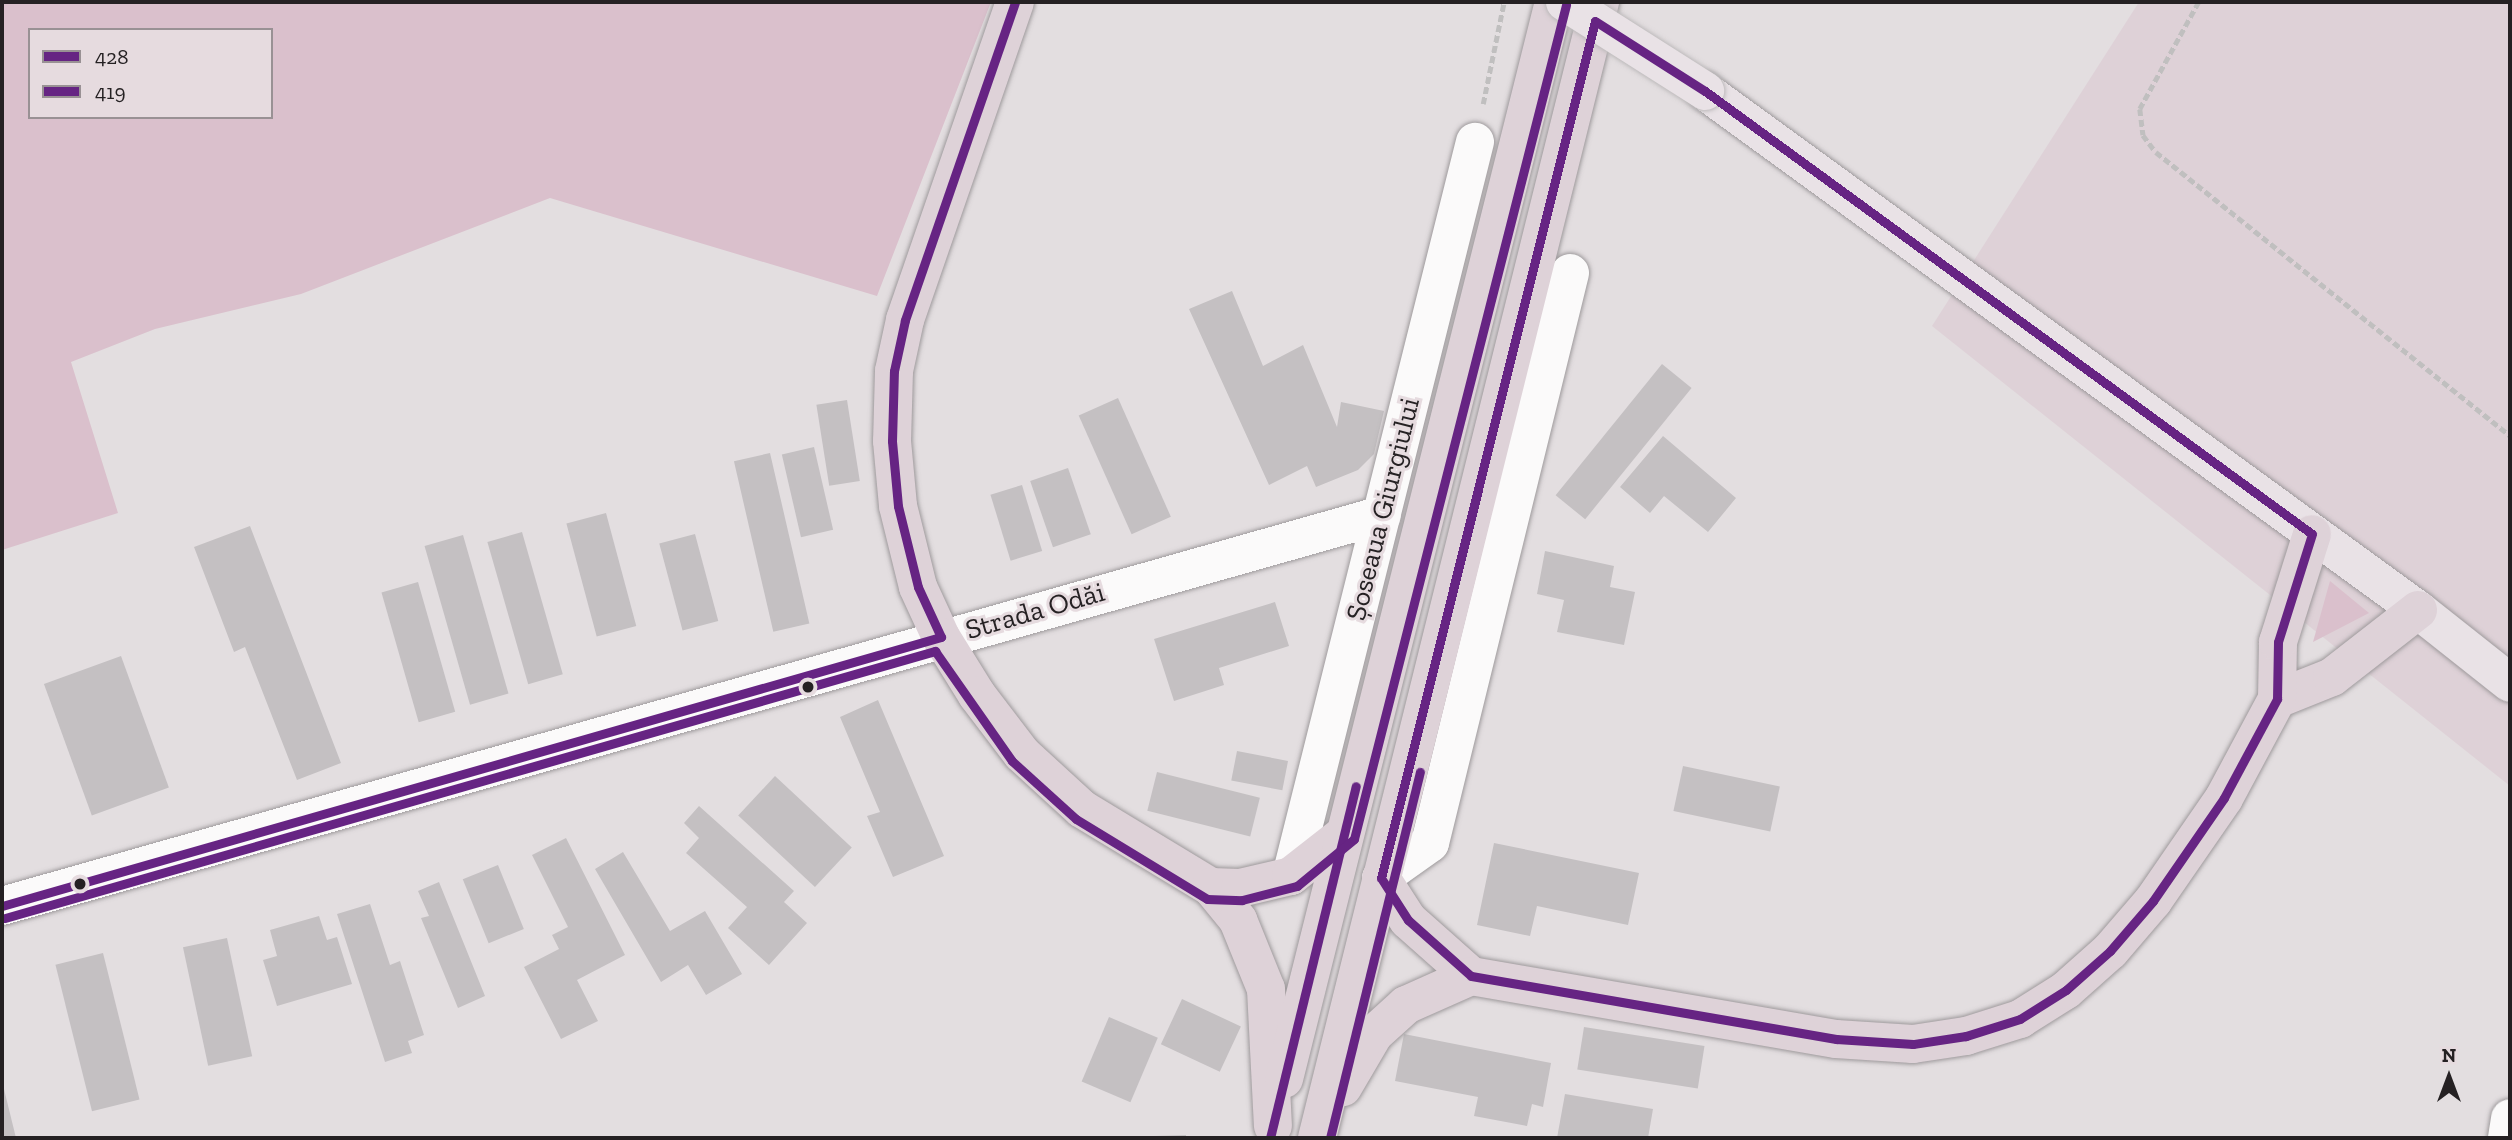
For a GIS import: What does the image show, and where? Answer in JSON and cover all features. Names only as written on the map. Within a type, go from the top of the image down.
[{"type":"highway","points":[[1015,2],[905,320],[894,370],[892,441],[898,506],[918,587],[942,637],[977,695],[1032,763],[1082,809],[1211,887],[1238,920],[1266,989],[1271,1132]]},
{"type":"highway","name":"Șoseaua Giurgiului","points":[[1271,1132],[1342,835],[1554,2]]},
{"type":"highway","points":[[1317,1137],[1600,2]]},
{"type":"highway","points":[[1381,878],[1408,920],[1471,976],[1836,1040],[1913,1044],[1966,1036],[2020,1019],[2067,990],[2110,951],[2153,901],[2224,798],[2277,699],[2278,642],[2312,534]]},
{"type":"highway","points":[[2277,699],[2332,677],[2418,610]]},
{"type":"highway","points":[[1211,887],[1240,888],[1291,876],[1342,835]]},
{"type":"highway","points":[[1317,1137],[1374,1034],[1406,1005],[1471,976]]},
{"type":"main road","points":[[1565,2],[1706,91],[2418,610],[2510,683]]},
{"type":"street","name":"Șoseaua Giurgiului","points":[[1291,876],[1475,142]]},
{"type":"street","points":[[1381,878],[1430,843],[1570,273]]},
{"type":"street","name":"Strada Odăi","points":[[2,906],[942,637],[1381,515]]},
{"type":"street","points":[[2507,1138],[2510,1118]]},
{"type":"path","points":[[1475,142],[1504,2]]},
{"type":"path","points":[[2199,2],[2140,109],[2143,135],[2156,152],[2510,436]]},
{"type":"shaded area","points":[[2,2],[991,2],[877,296],[550,198],[301,294],[155,329],[71,362],[118,513],[2,550]]},
{"type":"shaded area","points":[[2139,2],[2510,2],[2510,786],[1932,326]]},
{"type":"shaded area","points":[[2330,581],[2369,613],[2313,642]]},
{"type":"building","points":[[1232,291],[1263,366],[1303,345],[1337,427],[1341,402],[1384,411],[1374,454],[1358,470],[1316,487],[1307,466],[1269,485],[1189,309]]},
{"type":"building","points":[[1662,364],[1692,388],[1585,519],[1556,495]]},
{"type":"building","points":[[1118,398],[1171,517],[1132,534],[1079,415]]},
{"type":"building","points":[[847,400],[860,481],[829,486],[816,405]]},
{"type":"building","points":[[1663,436],[1736,498],[1708,532],[1664,496],[1650,513],[1620,487]]},
{"type":"building","points":[[814,447],[833,530],[801,537],[782,454]]},
{"type":"building","points":[[770,453],[809,624],[773,632],[734,461]]},
{"type":"building","points":[[1068,468],[1091,534],[1053,547],[1030,481]]},
{"type":"building","points":[[1022,485],[1042,551],[1011,561],[990,495]]},
{"type":"building","points":[[606,513],[636,626],[597,637],[566,524]]},
{"type":"building","points":[[250,526],[341,763],[297,780],[245,647],[234,652],[194,547]]},
{"type":"building","points":[[522,532],[563,674],[528,684],[487,542]]},
{"type":"building","points":[[695,534],[718,621],[683,631],[659,544]]},
{"type":"building","points":[[463,535],[508,694],[470,705],[425,546]]},
{"type":"building","points":[[1545,551],[1614,566],[1610,587],[1635,592],[1624,645],[1557,632],[1564,600],[1537,594]]},
{"type":"building","points":[[418,582],[455,712],[419,722],[381,592]]},
{"type":"building","points":[[1275,602],[1289,646],[1219,668],[1224,685],[1174,701],[1154,639]]},
{"type":"building","points":[[121,656],[169,788],[92,816],[44,684]]},
{"type":"building","points":[[878,700],[944,856],[893,877],[867,816],[880,812],[840,717]]},
{"type":"building","points":[[1237,751],[1288,761],[1282,790],[1231,780]]},
{"type":"building","points":[[1683,766],[1780,787],[1770,832],[1673,811]]},
{"type":"building","points":[[1157,772],[1260,798],[1250,836],[1147,811]]},
{"type":"building","points":[[775,776],[852,848],[815,887],[738,815]]},
{"type":"building","points":[[699,806],[794,891],[784,902],[807,923],[769,965],[728,928],[747,907],[686,853],[699,838],[684,823]]},
{"type":"building","points":[[566,838],[625,955],[577,980],[598,1021],[561,1039],[524,967],[559,949],[552,935],[568,927],[532,855]]},
{"type":"building","points":[[1494,843],[1639,873],[1628,925],[1537,906],[1530,936],[1477,925]]},
{"type":"building","points":[[623,852],[670,931],[705,911],[742,974],[706,995],[688,965],[661,982],[595,869]]},
{"type":"building","points":[[498,865],[524,929],[489,943],[463,879]]},
{"type":"building","points":[[439,882],[485,996],[458,1008],[421,918],[429,916],[418,891]]},
{"type":"building","points":[[370,904],[390,965],[400,961],[424,1035],[408,1041],[412,1053],[385,1062],[337,914]]},
{"type":"building","points":[[319,916],[327,940],[337,937],[352,984],[277,1006],[263,960],[277,956],[270,930]]},
{"type":"building","points":[[227,938],[252,1056],[208,1066],[183,947]]},
{"type":"building","points":[[103,953],[140,1100],[92,1111],[55,965]]},
{"type":"building","points":[[1182,999],[1241,1026],[1220,1072],[1161,1044]]},
{"type":"building","points":[[1109,1017],[1158,1038],[1130,1102],[1082,1081]]},
{"type":"building","points":[[1584,1027],[1704,1046],[1698,1089],[1577,1069]]},
{"type":"building","points":[[1404,1034],[1551,1063],[1543,1107],[1532,1104],[1527,1126],[1474,1116],[1478,1097],[1395,1081]]},
{"type":"building","points":[[3,1085],[16,1138],[2,1138]]},
{"type":"building","points":[[1565,1094],[1653,1109],[1648,1138],[1557,1138]]},
{"type":"building","points":[[1186,1135],[1186,1138],[1154,1138],[1154,1136]]},
{"type":"transit line","name":"428","points":[[2,906],[941,637],[918,587],[898,506],[892,441],[894,371],[905,320],[1015,2]]},
{"type":"transit line","name":"419","points":[[5,918],[935,651],[1012,761],[1076,819],[1207,899],[1242,900],[1297,886],[1354,839],[1566,5]]},
{"type":"transit line","name":"428","points":[[1595,21],[1705,91],[2312,534],[2278,642],[2277,699],[2224,798],[2153,901],[2110,951],[2066,990],[2020,1019],[1966,1036],[1913,1044],[1836,1039],[1471,976],[1408,920],[1381,878],[1595,21]]},
{"type":"transit line","name":"419","points":[[1330,1138],[1420,772]]},
{"type":"transit line","name":"428","points":[[1270,1138],[1356,786]]}]
